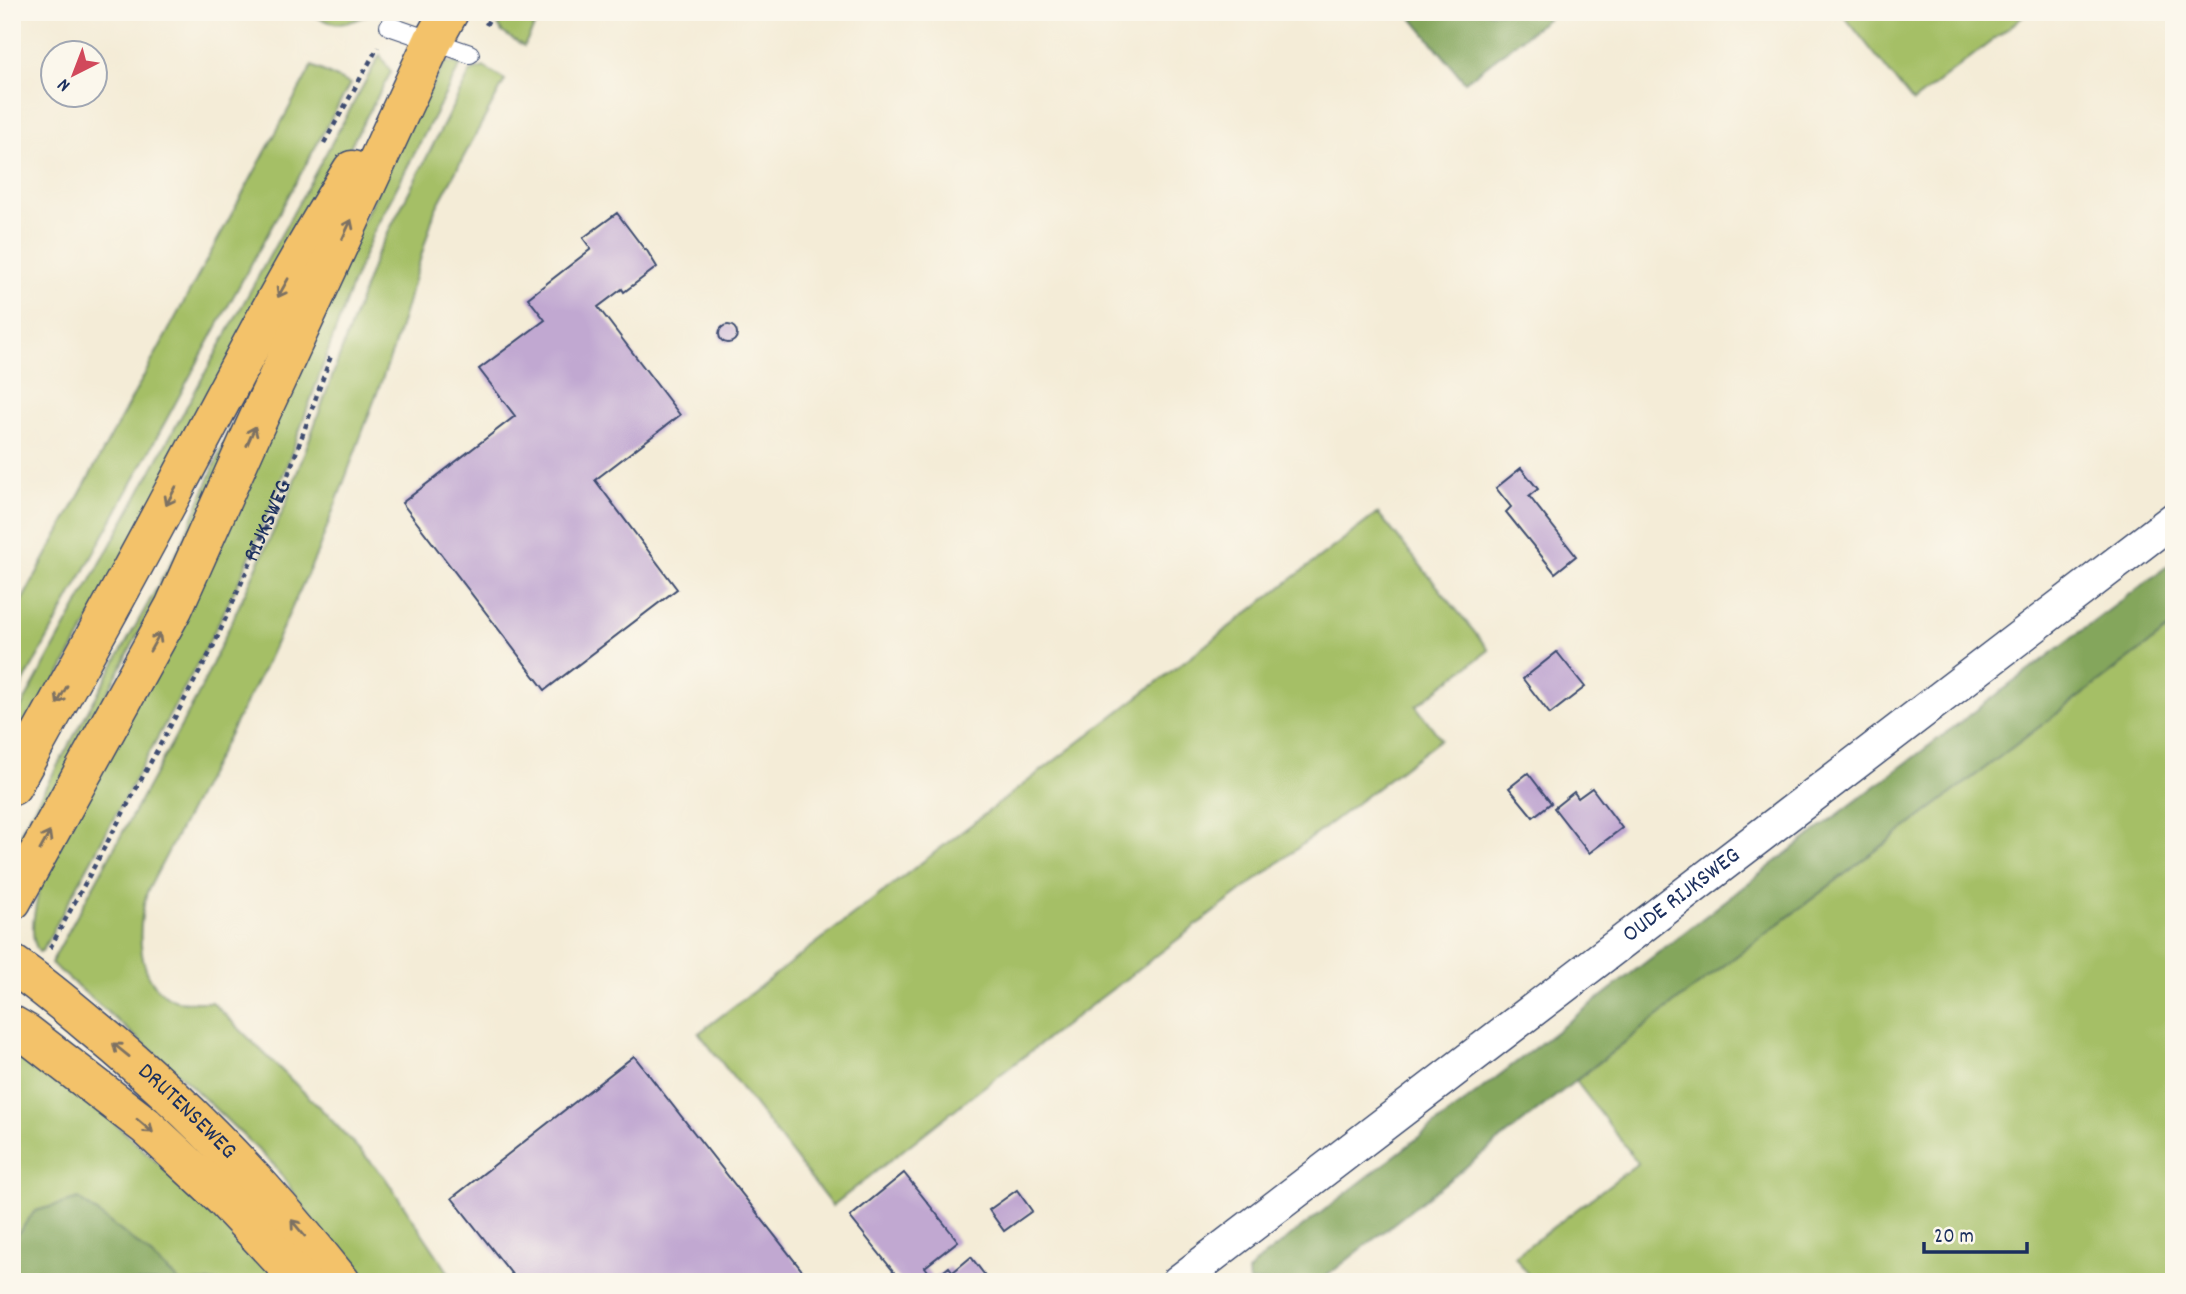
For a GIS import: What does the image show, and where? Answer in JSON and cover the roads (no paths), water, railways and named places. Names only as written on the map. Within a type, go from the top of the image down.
[{"type":"main road","points":[[12,786],[323,217],[441,27]]},
{"type":"main road","name":"RIJKSWEG","points":[[12,901],[174,607],[255,426],[441,27]]},
{"type":"main road","name":"DRUTENSEWEG","points":[[23,972],[137,1064],[219,1142],[297,1226],[341,1282]]},
{"type":"main road","name":"DRUTENSEWEG","points":[[12,1025],[146,1126],[225,1199],[302,1282]]},
{"type":"street","name":"OUDE RIJKSWEG","points":[[1188,1278],[2174,519]]},
{"type":"lane","points":[[389,26],[441,27],[470,54]]}]
